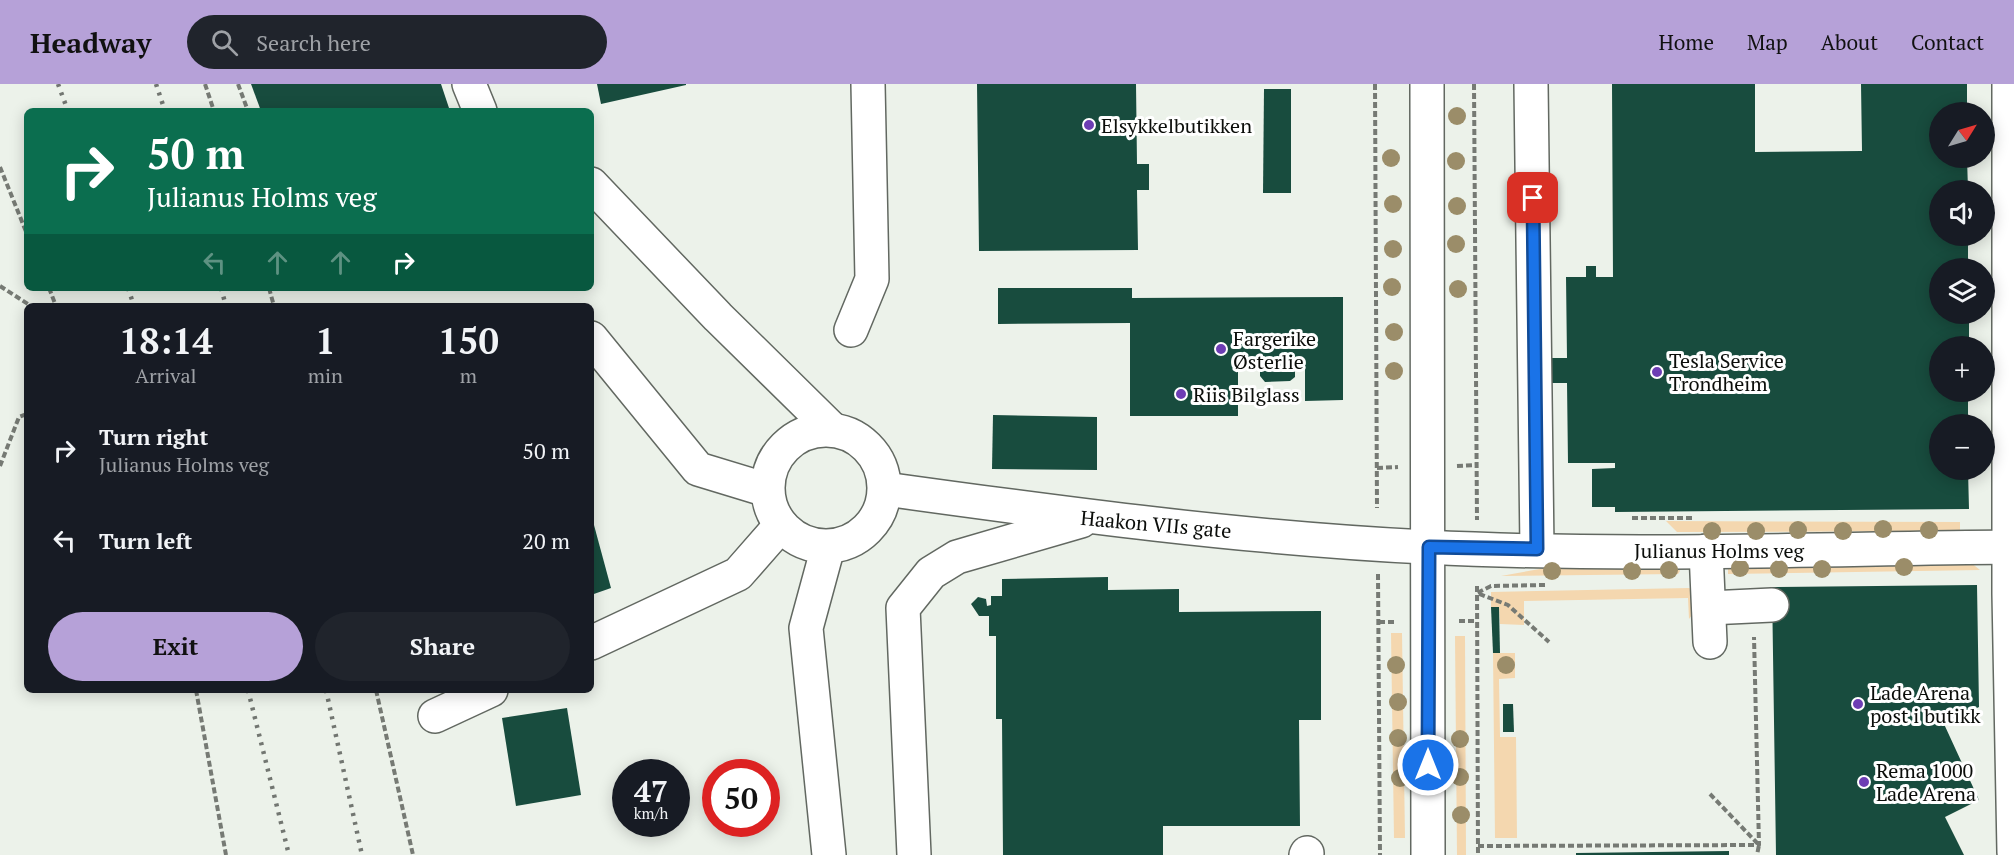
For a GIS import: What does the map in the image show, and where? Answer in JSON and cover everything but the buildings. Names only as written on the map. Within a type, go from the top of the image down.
[{"type":"street","points":[[470,84],[479,108]]},
{"type":"street","points":[[851,330],[872,279],[868,84]]},
{"type":"street","points":[[1427,84],[1428,855]]},
{"type":"street","points":[[1531,84],[1537,549]]},
{"type":"street","points":[[2009,84],[2012,181],[2010,547],[2014,852]]},
{"type":"street","points":[[594,187],[718,317],[833,430]]},
{"type":"street","points":[[594,342],[698,469],[767,490]]},
{"type":"street","points":[[833,430],[849,434],[864,443],[876,456],[883,472],[885,489],[882,507],[868,529],[846,544],[828,547],[810,545],[794,537],[781,525],[771,508],[767,490],[770,470],[780,452],[794,439],[813,431],[833,430]]},
{"type":"street","name":"Haakon VIIs gate","points":[[885,489],[1092,518],[1429,547]]},
{"type":"street","points":[[914,855],[903,608],[931,573],[957,557],[1092,518]]},
{"type":"street","points":[[594,642],[738,574],[781,525]]},
{"type":"street","points":[[828,547],[807,628],[829,855]]},
{"type":"street","name":"Julianus Holms veg","points":[[1429,547],[1706,551],[2010,547]]},
{"type":"street","points":[[1706,551],[1710,642]]},
{"type":"street","points":[[1708,608],[1762,606]]},
{"type":"street","points":[[435,716],[485,693]]},
{"type":"path","points":[[205,84],[213,108]]},
{"type":"path","points":[[238,84],[247,108]]},
{"type":"path","points":[[1375,84],[1377,508]]},
{"type":"path","points":[[1474,84],[1477,521]]},
{"type":"path","points":[[0,167],[24,227]]},
{"type":"path","points":[[0,286],[26,303]]},
{"type":"path","points":[[0,466],[19,417],[24,415]]},
{"type":"path","points":[[1453,466],[1477,465]]},
{"type":"path","points":[[1377,468],[1402,466]]},
{"type":"path","points":[[1378,570],[1380,855]]},
{"type":"path","points":[[1477,586],[1478,855]]},
{"type":"path","points":[[1757,855],[1762,606]]},
{"type":"path","points":[[1455,621],[1477,621]]},
{"type":"path","points":[[1379,622],[1402,622]]},
{"type":"path","points":[[197,693],[226,855]]},
{"type":"path","points":[[377,693],[413,855]]},
{"type":"path","points":[[1710,794],[1759,845]]},
{"type":"path","points":[[1478,846],[1759,845]]},
{"type":"shaded area","points":[[1666,521],[1960,522],[1960,531],[1677,532]]},
{"type":"shaded area","points":[[1970,562],[1980,570],[1728,574],[1728,565]]},
{"type":"shaded area","points":[[1551,567],[1678,567],[1680,571],[1678,574],[1501,576]]},
{"type":"shaded area","points":[[1689,588],[1692,590],[1694,612],[1689,619],[1688,598],[1524,601],[1524,625],[1500,624],[1499,607],[1491,607],[1491,592]]},
{"type":"shaded area","points":[[1391,633],[1402,633],[1405,838],[1394,838]]},
{"type":"shaded area","points":[[1455,636],[1465,636],[1466,855],[1457,855]]},
{"type":"shaded area","points":[[1493,653],[1515,653],[1515,678],[1499,679],[1500,737],[1516,737],[1517,838],[1495,838]]},
{"type":"railway","points":[[58,84],[67,108]]},
{"type":"railway","points":[[156,84],[164,108]]},
{"type":"railway","points":[[129,291],[133,303]]},
{"type":"railway","points":[[222,291],[225,303]]},
{"type":"railway","points":[[249,693],[289,855]]},
{"type":"railway","points":[[327,693],[362,855]]},
{"type":"place","name":"Elsykkelbutikken","points":[[1089,125]]},
{"type":"place","name":"Fargerike Østerlie","points":[[1221,349]]},
{"type":"place","name":"Tesla Service Trondheim","points":[[1657,372]]},
{"type":"place","name":"Riis Bilglass","points":[[1181,394]]},
{"type":"place","name":"Lade Arena post i butikk","points":[[1858,704]]},
{"type":"place","name":"Rema 1000 Lade Arena","points":[[1864,782]]},
{"type":"route","points":[[1428,765],[1429,547],[1537,549],[1533,198]]}]
